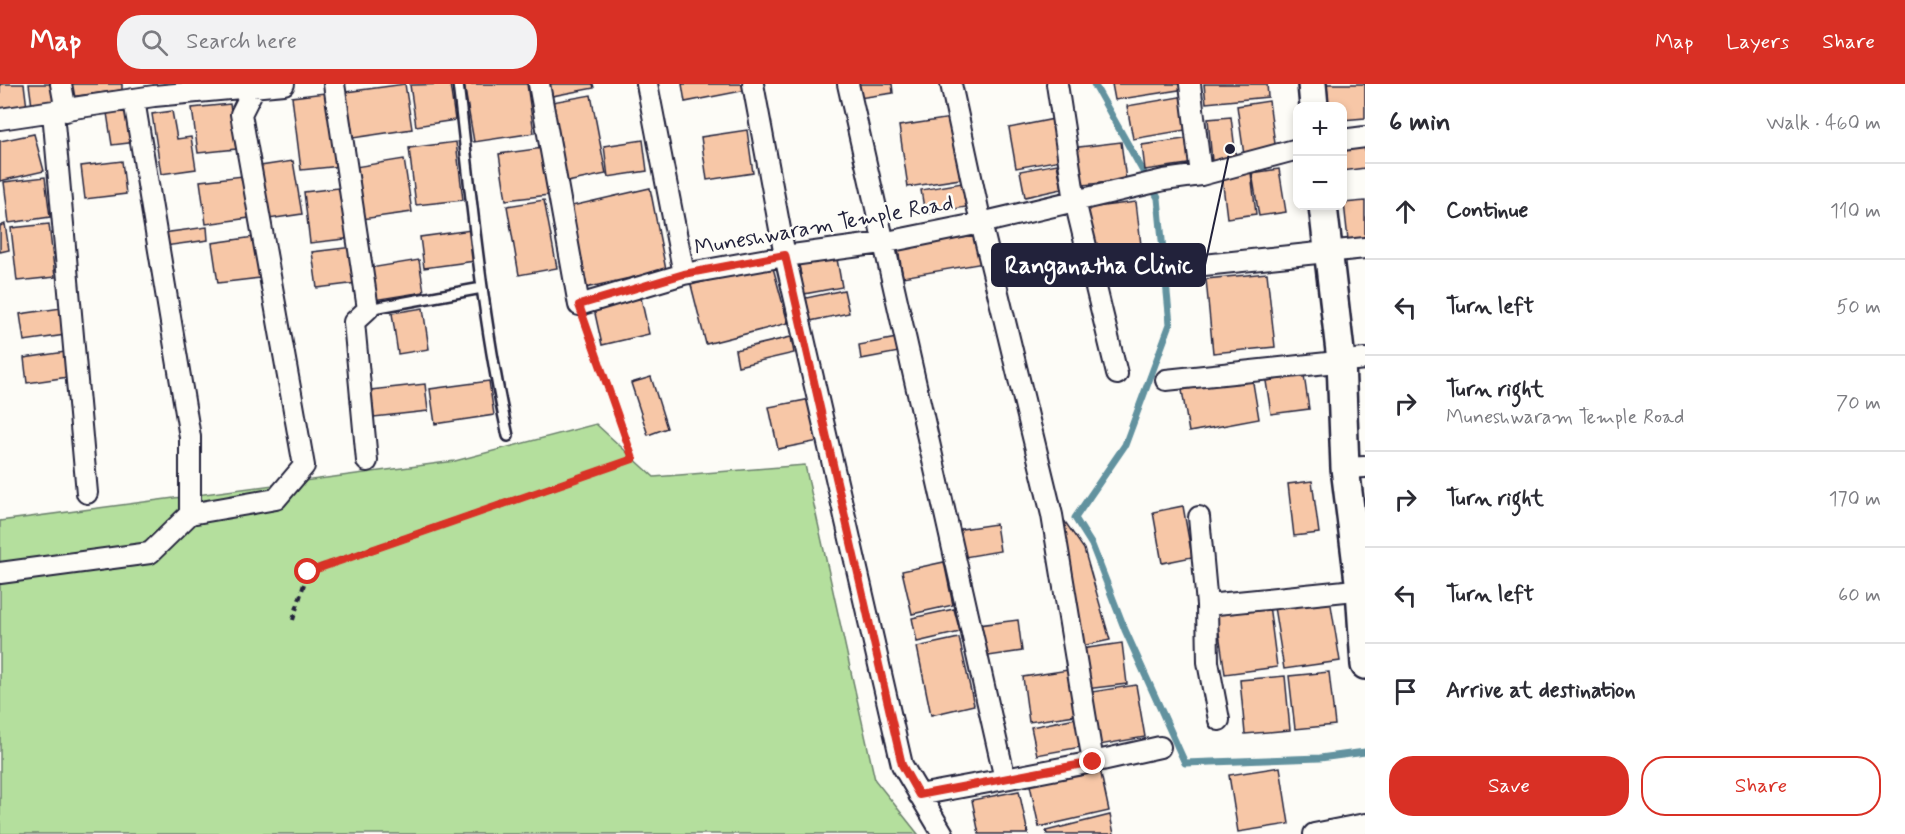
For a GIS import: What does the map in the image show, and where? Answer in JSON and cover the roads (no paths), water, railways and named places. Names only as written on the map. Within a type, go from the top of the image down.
[{"type":"street","points":[[61,84],[59,112],[87,493]]},
{"type":"street","points":[[0,119],[134,100],[153,90],[284,84]]},
{"type":"street","points":[[334,84],[369,309],[354,322],[366,461]]},
{"type":"street","name":"Muneshwaram Temple Road","points":[[539,84],[579,305],[684,274],[785,255],[882,243],[981,224],[1164,180],[1201,175],[1293,150]]},
{"type":"street","points":[[647,84],[684,274]]},
{"type":"street","points":[[753,84],[785,255],[902,765],[943,834]]},
{"type":"street","points":[[848,84],[882,243],[1005,779]]},
{"type":"street","points":[[951,84],[981,224],[1052,515],[1093,762]]},
{"type":"street","points":[[1057,84],[1075,201],[1117,374]]},
{"type":"street","points":[[1190,84],[1201,175]]},
{"type":"street","points":[[1312,84],[1314,102]]},
{"type":"street","points":[[0,573],[150,553],[190,514],[276,499],[304,466],[241,114],[256,86]]},
{"type":"street","points":[[134,100],[190,437],[190,514]]},
{"type":"street","points":[[1347,139],[1365,137]]},
{"type":"street","points":[[1323,210],[1328,251],[1353,359],[1355,467],[1363,589],[1365,665]]},
{"type":"street","points":[[1185,267],[1365,248]]},
{"type":"street","points":[[1166,380],[1353,359]]},
{"type":"street","points":[[1199,517],[1207,605],[1208,662],[1219,720]]},
{"type":"street","points":[[1207,605],[1363,589]]},
{"type":"street","points":[[919,795],[1160,747]]},
{"type":"street","points":[[1314,834],[1365,824]]},
{"type":"lane","points":[[458,84],[482,288],[495,376],[508,436]]},
{"type":"lane","points":[[369,309],[482,288]]},
{"type":"waterway","points":[[1094,84],[1158,198],[1170,324],[1125,445],[1075,518],[1092,545],[1125,630],[1185,763],[1320,758],[1365,752]]},
{"type":"place","name":"Ranganatha Clinic","points":[[1230,149]]}]
